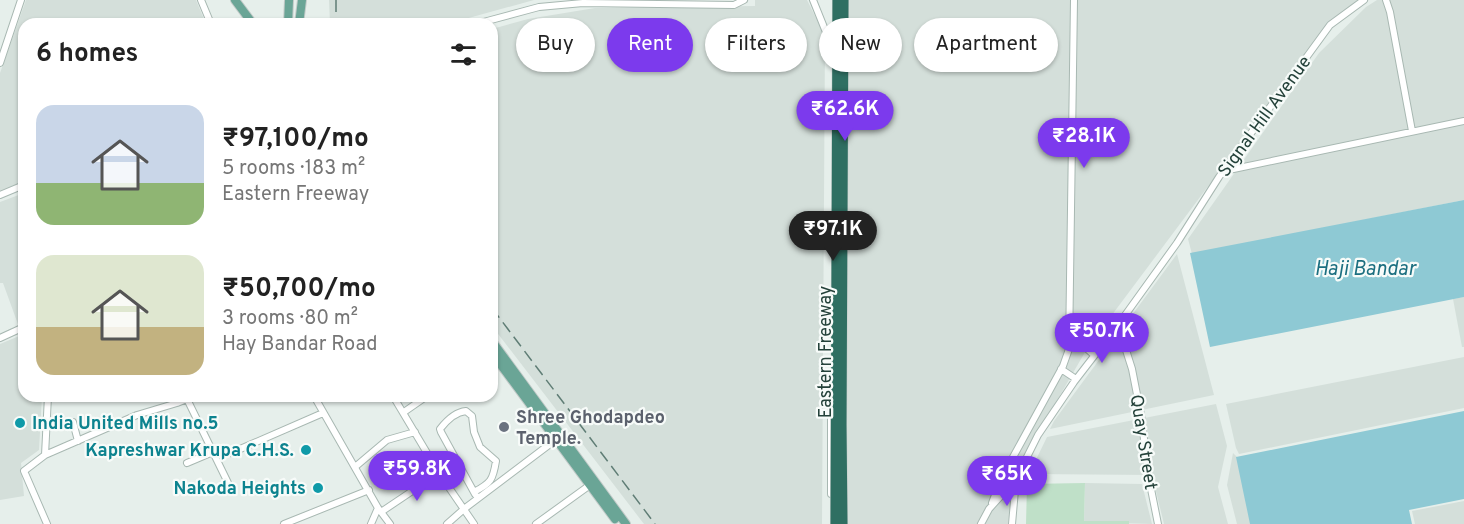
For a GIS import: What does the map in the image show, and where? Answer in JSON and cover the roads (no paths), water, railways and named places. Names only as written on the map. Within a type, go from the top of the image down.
[{"type":"highway","name":"Eastern Freeway","points":[[833,524],[835,0]]},
{"type":"highway","name":"Eastern Freeway","points":[[845,0],[842,389],[845,524]]},
{"type":"main road","points":[[229,0],[242,18]]},
{"type":"main road","points":[[235,0],[249,18]]},
{"type":"main road","points":[[288,18],[289,0]]},
{"type":"main road","points":[[300,18],[302,0]]},
{"type":"main road","points":[[498,350],[619,523]]},
{"type":"main road","points":[[498,361],[559,437],[590,485],[610,507]]},
{"type":"street","points":[[0,63],[21,0]]},
{"type":"street","points":[[201,0],[208,18]]},
{"type":"street","points":[[498,18],[539,7],[583,3],[734,5],[744,0]]},
{"type":"street","points":[[813,0],[820,18]]},
{"type":"street","points":[[835,0],[835,18]]},
{"type":"street","points":[[845,0],[845,18]]},
{"type":"street","points":[[981,524],[1001,479],[1061,369],[1069,349],[1074,0]]},
{"type":"street","name":"Signal Hill Avenue","points":[[1016,479],[1038,435],[1076,379],[1177,243],[1224,171],[1330,25],[1364,0]]},
{"type":"street","points":[[1386,0],[1412,131]]},
{"type":"street","points":[[833,524],[834,72]]},
{"type":"street","points":[[845,524],[846,72]]},
{"type":"street","points":[[1224,171],[1464,121]]},
{"type":"street","points":[[0,195],[18,188]]},
{"type":"street","name":"Quay Street","points":[[1118,325],[1132,369],[1142,415],[1149,479],[1158,524]]},
{"type":"street","points":[[0,338],[18,330]]},
{"type":"street","points":[[1070,339],[1078,341],[1094,356]]},
{"type":"street","points":[[1061,369],[1076,379]]},
{"type":"street","points":[[45,455],[48,402]]},
{"type":"street","points":[[47,524],[24,471],[45,455],[137,415],[181,402]]},
{"type":"street","points":[[188,402],[232,491]]},
{"type":"street","points":[[317,402],[390,524]]},
{"type":"street","points":[[397,402],[439,473],[474,524]]},
{"type":"street","points":[[404,412],[418,402]]},
{"type":"street","points":[[447,524],[464,509],[493,478],[496,461],[480,447],[474,432],[472,416],[466,411],[459,411],[440,429],[476,495]]},
{"type":"street","points":[[231,453],[323,412]]},
{"type":"street","points":[[74,422],[78,441]]},
{"type":"street","points":[[355,467],[387,440],[415,432]]},
{"type":"street","points":[[476,495],[559,437]]},
{"type":"street","points":[[187,463],[213,452]]},
{"type":"street","points":[[371,524],[380,510],[439,473]]},
{"type":"street","points":[[989,509],[1016,479]]},
{"type":"street","points":[[1012,524],[1016,479]]},
{"type":"street","points":[[536,524],[590,485]]},
{"type":"street","points":[[284,524],[369,490]]},
{"type":"water","name":"Haji Bandar","points":[[1464,200],[1464,297],[1210,347],[1190,253]]},
{"type":"water","points":[[1464,411],[1464,499],[1409,510],[1412,524],[1250,524],[1236,457]]},
{"type":"railway","points":[[336,0],[336,18]]},
{"type":"railway","points":[[498,316],[655,524]]},
{"type":"place","name":"India United Mills no.5","points":[[20,423]]},
{"type":"place","name":"Shree Ghodapdeo Temple.","points":[[504,427]]},
{"type":"place","name":"Kapreshwar Krupa C.H.S.","points":[[306,450]]},
{"type":"place","name":"Nakoda Heights","points":[[318,488]]}]
